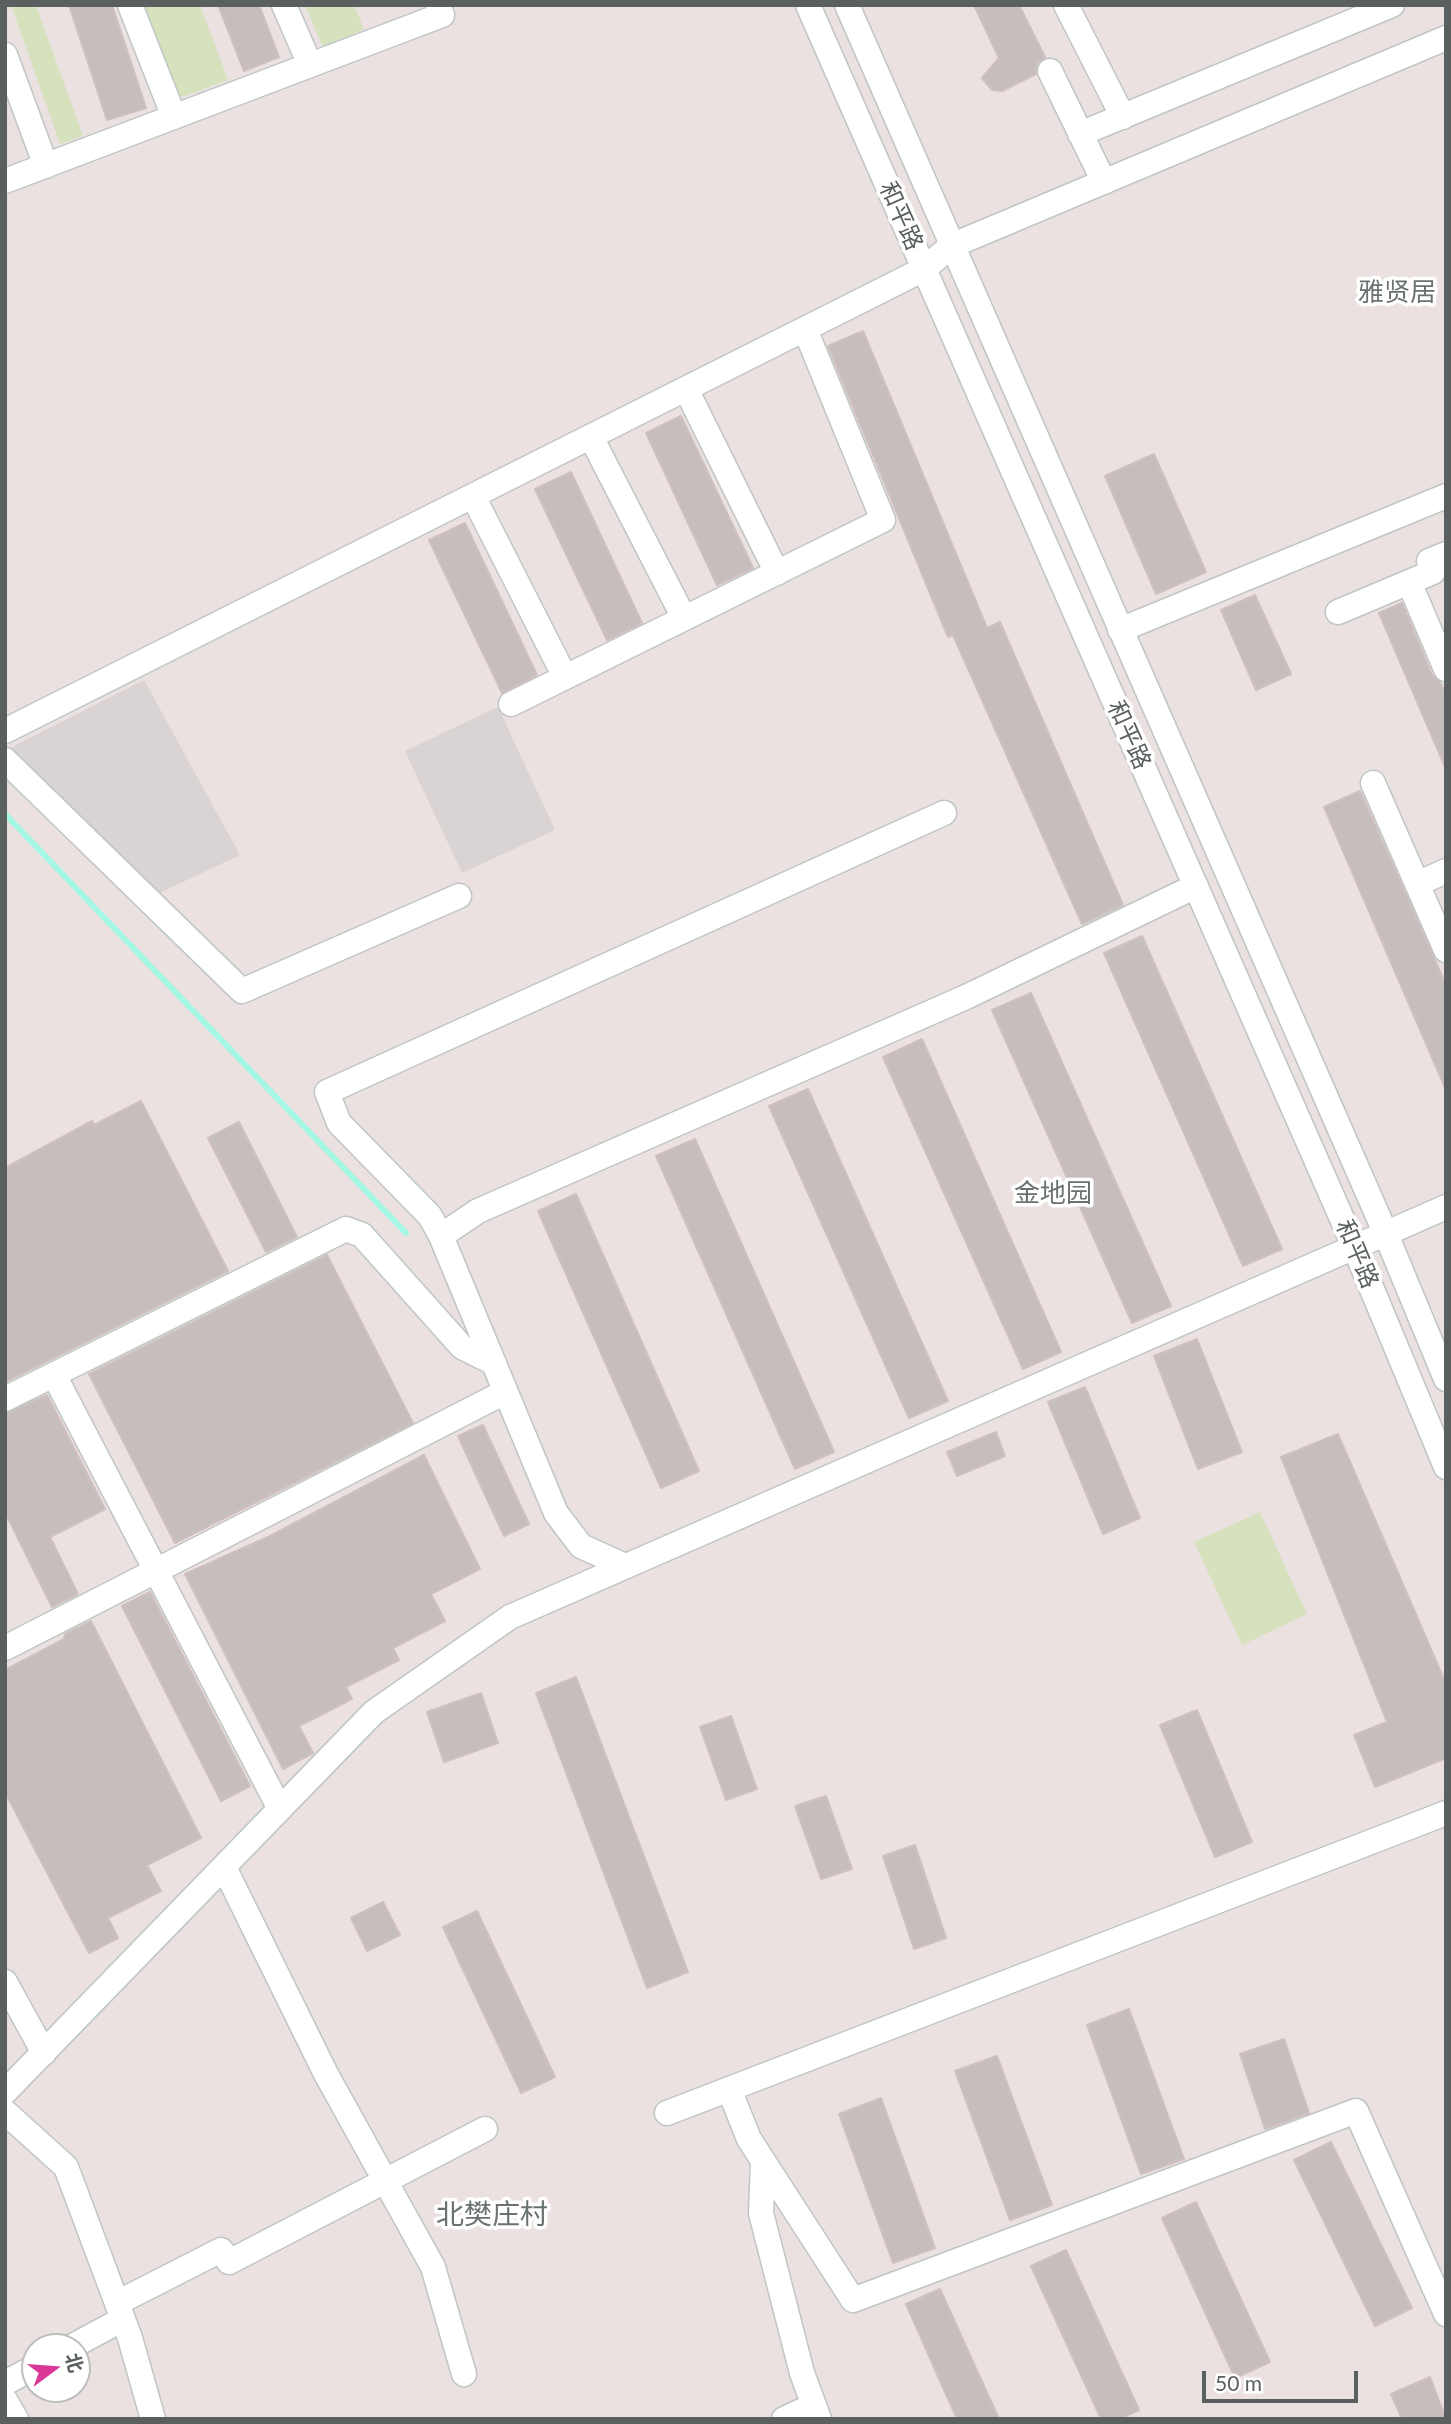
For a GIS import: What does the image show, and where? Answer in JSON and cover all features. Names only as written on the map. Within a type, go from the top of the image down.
[{"type":"street","points":[[130,5],[174,117]]},
{"type":"street","points":[[284,5],[310,65]]},
{"type":"street","points":[[5,181],[442,15],[438,5]]},
{"type":"street","name":"和平路","points":[[808,5],[1354,1246],[1446,1467]]},
{"type":"street","name":"和平路","points":[[847,5],[1446,1378]]},
{"type":"street","points":[[1066,5],[1123,117]]},
{"type":"street","points":[[1080,134],[1392,5]]},
{"type":"street","points":[[5,731],[924,269],[951,246],[1446,38]]},
{"type":"street","points":[[5,55],[46,166]]},
{"type":"street","points":[[1050,71],[1104,182]]},
{"type":"street","points":[[511,704],[883,520],[805,329]]},
{"type":"street","points":[[686,389],[777,573]]},
{"type":"street","points":[[591,437],[684,618]]},
{"type":"street","points":[[473,496],[565,677]]},
{"type":"street","points":[[1120,630],[1446,496]]},
{"type":"street","points":[[1338,612],[1433,572],[1429,561],[1446,554]]},
{"type":"street","points":[[1409,582],[1446,669]]},
{"type":"street","points":[[5,760],[242,991],[459,896]]},
{"type":"street","points":[[1373,783],[1446,950]]},
{"type":"street","points":[[625,1566],[581,1546],[556,1513],[441,1236],[430,1216],[339,1123],[327,1092],[944,813]]},
{"type":"street","points":[[1417,884],[1446,871]]},
{"type":"street","points":[[441,1236],[478,1211],[966,997],[1196,886]]},
{"type":"street","points":[[5,2092],[385,1704],[510,1617],[1446,1207]]},
{"type":"street","points":[[5,1399],[346,1229],[362,1235],[462,1347],[494,1363]]},
{"type":"street","points":[[54,1375],[281,1809]]},
{"type":"street","points":[[5,1648],[505,1392]]},
{"type":"street","points":[[667,2113],[1446,1813]]},
{"type":"street","points":[[224,1867],[326,2074],[433,2267],[464,2374]]},
{"type":"street","points":[[5,1982],[44,2053]]},
{"type":"street","points":[[729,2089],[749,2139],[853,2300],[1356,2111],[1446,2314]]},
{"type":"street","points":[[5,2112],[66,2167],[120,2311],[151,2418]]},
{"type":"street","points":[[90,2333],[120,2311],[221,2250],[229,2262],[485,2129]]},
{"type":"street","points":[[763,2161],[761,2213],[802,2373],[816,2412],[784,2419]]},
{"type":"street","points":[[5,2383],[21,2374]]},
{"type":"street","points":[[5,2400],[16,2419]]},
{"type":"shaded area","points":[[144,680],[240,855],[153,896],[6,750]]},
{"type":"shaded area","points":[[498,707],[555,830],[462,873],[405,751]]},
{"type":"green space","points":[[11,5],[36,5],[83,136],[60,144]]},
{"type":"green space","points":[[144,5],[200,5],[228,80],[179,98]]},
{"type":"green space","points":[[305,5],[354,5],[364,29],[323,47]]},
{"type":"green space","points":[[1260,1512],[1307,1614],[1242,1645],[1194,1542]]},
{"type":"building","points":[[69,5],[112,5],[146,108],[107,120]]},
{"type":"building","points":[[218,5],[259,5],[279,57],[244,71]]},
{"type":"building","points":[[974,5],[1019,5],[1045,57],[1037,63],[1036,74],[1002,91],[992,90],[982,78],[999,58]]},
{"type":"building","points":[[863,331],[987,628],[1000,622],[1123,905],[1082,924],[953,635],[948,637],[828,346]]},
{"type":"building","points":[[681,416],[753,568],[717,585],[646,433]]},
{"type":"building","points":[[1154,454],[1206,572],[1156,594],[1105,476]]},
{"type":"building","points":[[571,472],[642,623],[607,640],[535,489]]},
{"type":"building","points":[[465,523],[537,675],[502,693],[429,540]]},
{"type":"building","points":[[1255,595],[1291,674],[1256,690],[1221,610]]},
{"type":"building","points":[[1402,603],[1432,675],[1440,682],[1446,695],[1446,769],[1379,613]]},
{"type":"building","points":[[1360,791],[1446,985],[1446,1090],[1324,807]]},
{"type":"building","points":[[1142,936],[1282,1249],[1243,1266],[1104,953]]},
{"type":"building","points":[[1031,993],[1171,1306],[1132,1323],[992,1010]]},
{"type":"building","points":[[922,1039],[1061,1352],[1023,1369],[883,1057]]},
{"type":"building","points":[[808,1089],[948,1401],[909,1418],[769,1106]]},
{"type":"building","points":[[141,1101],[228,1271],[5,1382],[5,1168],[92,1121],[94,1125]]},
{"type":"building","points":[[239,1122],[297,1237],[266,1252],[208,1138]]},
{"type":"building","points":[[695,1139],[834,1452],[795,1469],[656,1156]]},
{"type":"building","points":[[576,1194],[699,1471],[661,1488],[538,1211]]},
{"type":"building","points":[[327,1255],[413,1423],[175,1543],[89,1374]]},
{"type":"building","points":[[1197,1339],[1242,1452],[1198,1469],[1154,1356]]},
{"type":"building","points":[[1085,1387],[1140,1518],[1103,1534],[1048,1402]]},
{"type":"building","points":[[47,1395],[105,1509],[50,1537],[78,1594],[52,1607],[5,1512],[5,1414]]},
{"type":"building","points":[[483,1425],[529,1524],[504,1536],[458,1436]]},
{"type":"building","points":[[996,1432],[1005,1456],[957,1476],[947,1452]]},
{"type":"building","points":[[1338,1434],[1446,1684],[1446,1758],[1375,1787],[1354,1735],[1387,1722],[1281,1457]]},
{"type":"building","points":[[424,1455],[480,1569],[431,1594],[445,1621],[393,1648],[399,1660],[346,1687],[352,1699],[299,1726],[313,1753],[283,1769],[185,1574],[270,1536]]},
{"type":"building","points":[[150,1592],[250,1786],[221,1801],[122,1606]]},
{"type":"building","points":[[91,1621],[201,1838],[147,1865],[161,1891],[108,1918],[118,1938],[89,1953],[5,1792],[5,1670],[64,1639],[65,1634]]},
{"type":"building","points":[[576,1677],[688,1972],[647,1988],[536,1693]]},
{"type":"building","points":[[481,1693],[498,1743],[444,1762],[427,1712]]},
{"type":"building","points":[[1197,1710],[1252,1842],[1215,1857],[1160,1725]]},
{"type":"building","points":[[731,1716],[757,1789],[726,1800],[700,1727]]},
{"type":"building","points":[[826,1796],[852,1869],[821,1879],[795,1806]]},
{"type":"building","points":[[915,1845],[946,1938],[914,1949],[883,1856]]},
{"type":"building","points":[[383,1902],[400,1935],[367,1951],[351,1918]]},
{"type":"building","points":[[477,1911],[555,2077],[521,2093],[443,1927]]},
{"type":"building","points":[[1129,2009],[1184,2159],[1141,2174],[1087,2025]]},
{"type":"building","points":[[1284,2039],[1309,2113],[1265,2129],[1240,2054]]},
{"type":"building","points":[[997,2056],[1052,2205],[1010,2220],[955,2071]]},
{"type":"building","points":[[881,2098],[935,2248],[893,2263],[839,2114]]},
{"type":"building","points":[[1331,2142],[1412,2308],[1375,2326],[1294,2160]]},
{"type":"building","points":[[1196,2202],[1270,2362],[1235,2378],[1162,2218]]},
{"type":"building","points":[[1066,2250],[1139,2410],[1119,2419],[1101,2419],[1031,2266]]},
{"type":"building","points":[[940,2289],[999,2419],[957,2419],[906,2304]]},
{"type":"building","points":[[1430,2377],[1446,2419],[1402,2419],[1391,2394]]},
{"type":"waterway","points":[[5,814],[406,1233]]},
{"type":"district","name":"雅贤居","points":[[1397,293]]},
{"type":"district","name":"金地园","points":[[1053,1194]]},
{"type":"district","name":"北樊庄村","points":[[492,2215]]}]
